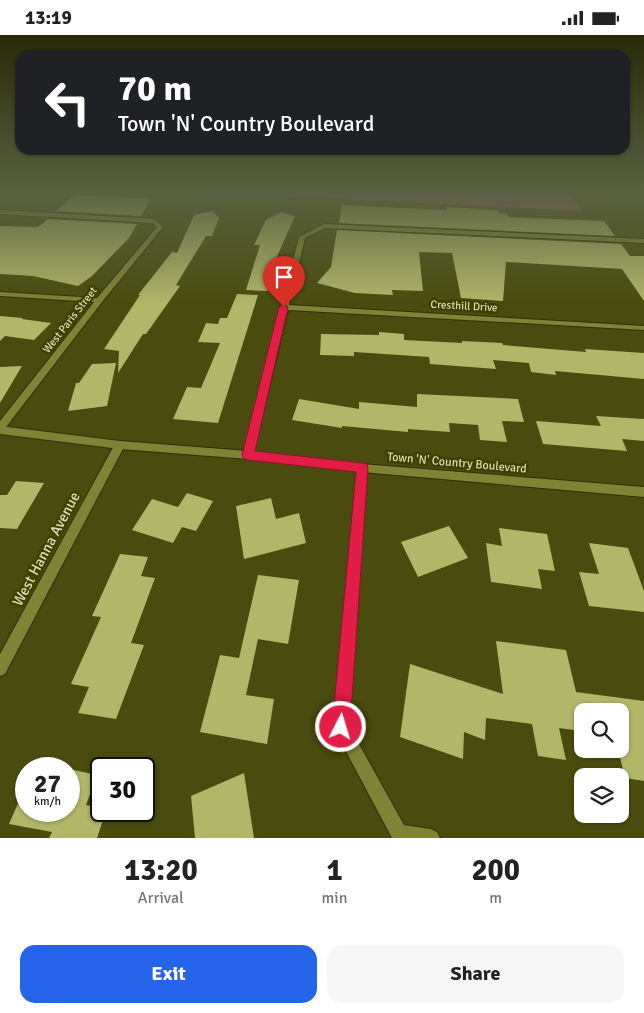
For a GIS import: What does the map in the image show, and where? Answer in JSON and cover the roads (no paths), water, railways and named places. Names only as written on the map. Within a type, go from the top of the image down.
[{"type":"street","name":"West Paris Street","points":[[0,429],[99,301],[158,229]]},
{"type":"street","points":[[248,455],[302,237],[317,229]]},
{"type":"street","points":[[398,229],[644,241]]},
{"type":"street","points":[[0,294],[99,301]]},
{"type":"street","name":"Cresthill Drive","points":[[284,307],[644,328]]},
{"type":"street","name":"Town 'N' Country Boulevard","points":[[0,429],[120,445],[644,492]]},
{"type":"street","name":"West Hanna Avenue","points":[[0,669],[120,445]]},
{"type":"street","points":[[362,468],[341,727],[399,833],[431,838]]}]
